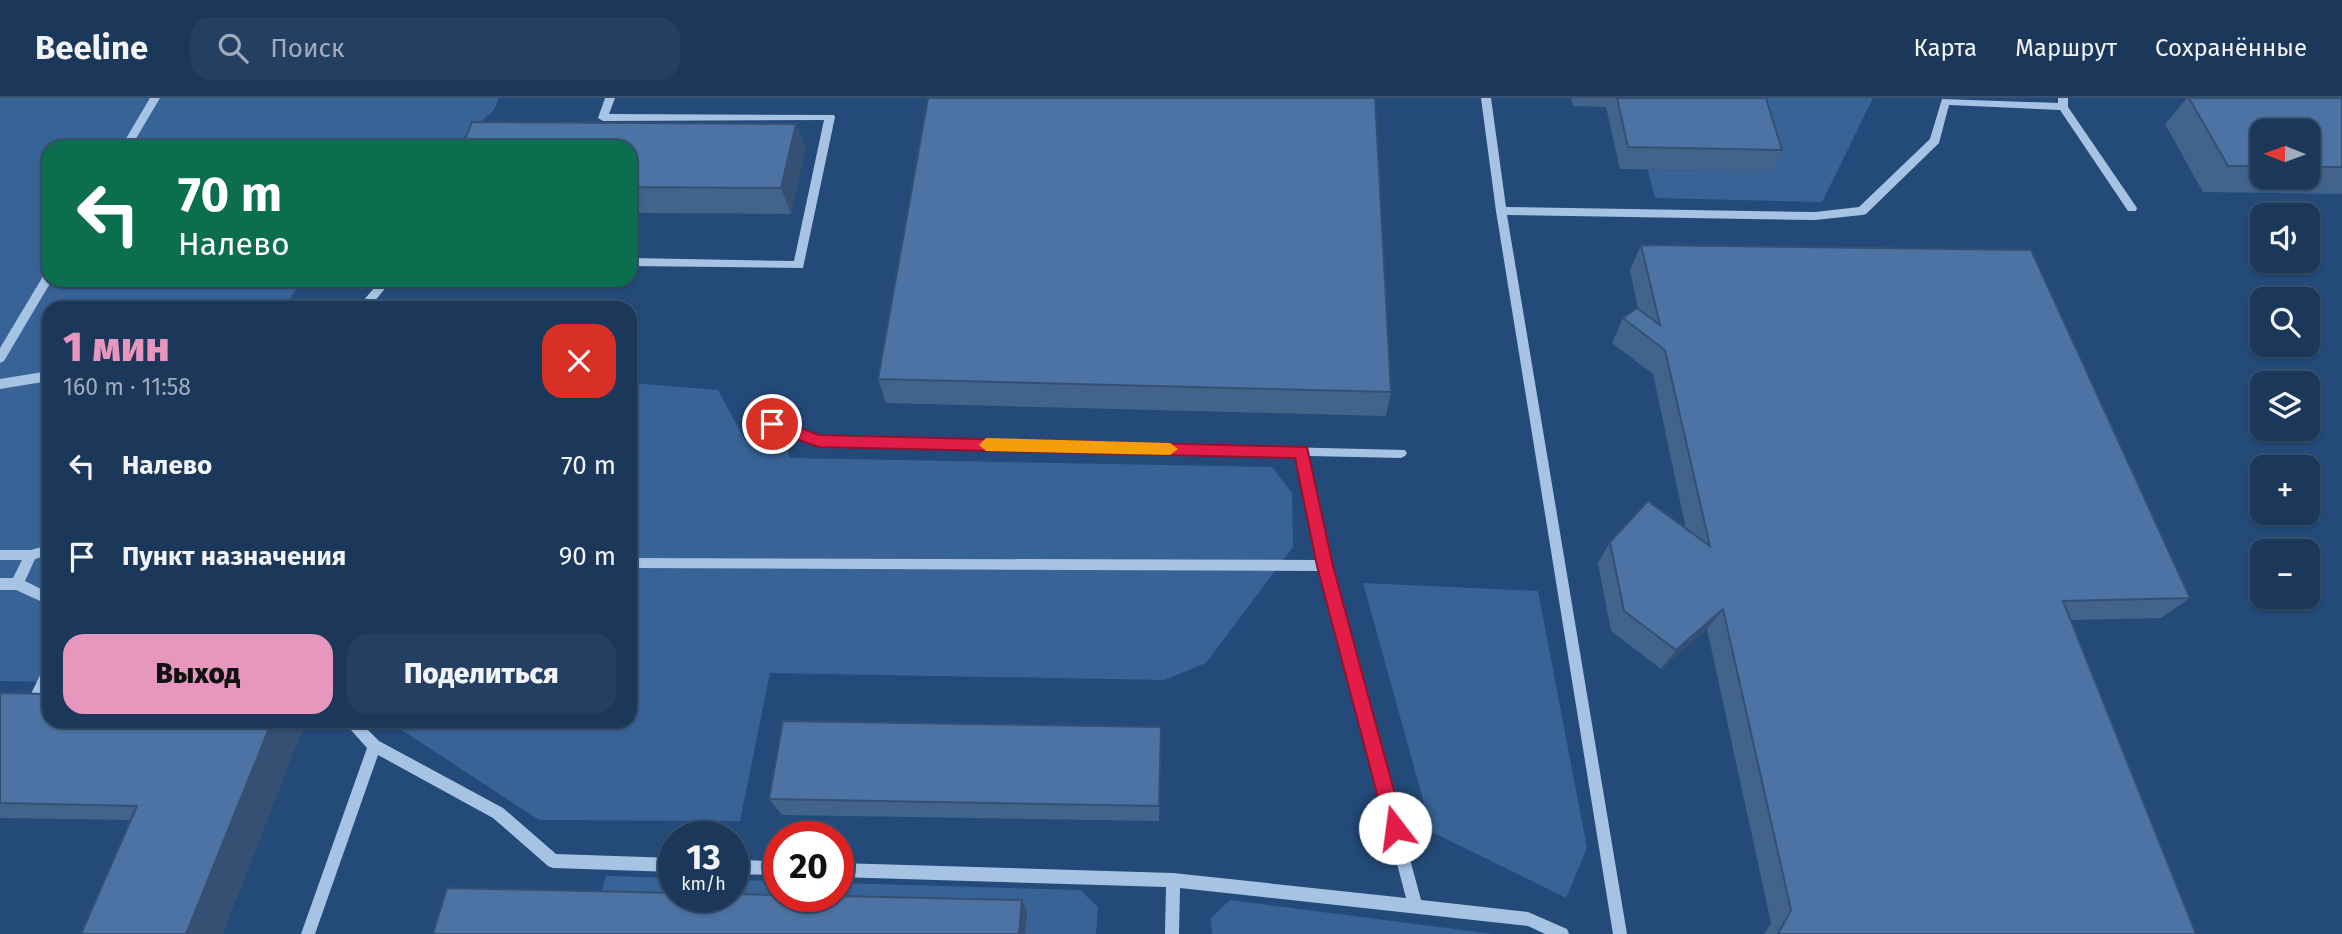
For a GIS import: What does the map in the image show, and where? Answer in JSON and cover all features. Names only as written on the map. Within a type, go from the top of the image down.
[{"type":"lane","points":[[130,140],[155,98]]},
{"type":"lane","points":[[610,98],[603,118],[830,117],[799,265],[637,262]]},
{"type":"lane","points":[[1486,98],[1501,211],[1620,934]]},
{"type":"lane","points":[[1501,211],[1815,216],[1862,211],[1935,140],[1945,102],[2063,102],[2132,208]]},
{"type":"lane","points":[[0,358],[42,287]]},
{"type":"lane","points":[[369,301],[381,287]]},
{"type":"lane","points":[[0,384],[42,377]]},
{"type":"lane","points":[[772,424],[819,441],[1401,453]]},
{"type":"lane","points":[[1302,452],[1325,566],[1416,907]]},
{"type":"lane","points":[[0,555],[31,555],[42,552]]},
{"type":"lane","points":[[18,584],[31,555]]},
{"type":"lane","points":[[637,563],[1325,566]]},
{"type":"lane","points":[[0,584],[18,584],[42,596]]},
{"type":"lane","points":[[37,696],[42,686]]},
{"type":"lane","points":[[357,728],[374,746],[498,813],[553,861],[658,864]]},
{"type":"lane","points":[[308,934],[374,746]]},
{"type":"lane","points":[[854,870],[1173,880],[1528,919],[1562,934]]},
{"type":"lane","points":[[1172,934],[1173,880]]},
{"type":"shaded area","points":[[0,98],[499,98],[494,110],[461,140],[42,140],[42,287],[299,287],[293,293],[290,301],[42,301],[42,682],[0,681]]},
{"type":"shaded area","points":[[1663,98],[1873,98],[1822,202],[1655,198],[1648,170],[1770,171]]},
{"type":"shaded area","points":[[637,384],[718,390],[745,440],[786,442],[789,458],[1272,467],[1292,493],[1293,547],[1206,663],[1164,680],[770,673],[740,821],[539,820],[399,728],[637,728]]},
{"type":"shaded area","points":[[1363,583],[1538,591],[1587,848],[1566,898],[1432,832]]},
{"type":"shaded area","points":[[606,876],[658,878],[658,905],[598,904]]},
{"type":"shaded area","points":[[749,880],[763,881],[763,907],[749,907]]},
{"type":"shaded area","points":[[854,883],[1080,890],[1098,907],[1096,934],[1025,934],[1027,913],[854,909]]},
{"type":"shaded area","points":[[1230,900],[1493,934],[1212,934],[1211,918]]},
{"type":"building","points":[[928,98],[1375,98],[1391,392],[878,379]]},
{"type":"building","points":[[1617,98],[1766,98],[1782,150],[1628,147]]},
{"type":"building","points":[[2189,98],[2342,98],[2342,167],[2320,167],[2320,119],[2250,119],[2250,166],[2228,166]]},
{"type":"building","points":[[472,122],[796,124],[781,188],[637,187],[637,140],[465,140]]},
{"type":"building","points":[[1641,245],[2031,250],[2190,598],[2063,601],[2196,934],[1778,934],[1791,910],[1723,609],[1676,650],[1624,611],[1610,542],[1648,501],[1710,546],[1665,350],[1623,318],[1637,308],[1660,325]]},
{"type":"building","points":[[0,693],[42,694],[42,728],[269,728],[186,934],[81,934],[137,806],[0,803]]},
{"type":"building","points":[[783,721],[1161,727],[1159,806],[769,799]]},
{"type":"building","points":[[447,888],[658,893],[658,912],[749,912],[749,894],[763,895],[763,912],[854,912],[854,896],[1022,900],[1019,934],[433,934]]},
{"type":"slow traffic","points":[[986,445],[1170,449]]},
{"type":"route","points":[[772,424],[819,441],[1302,452],[1325,566],[1395,828]]}]
